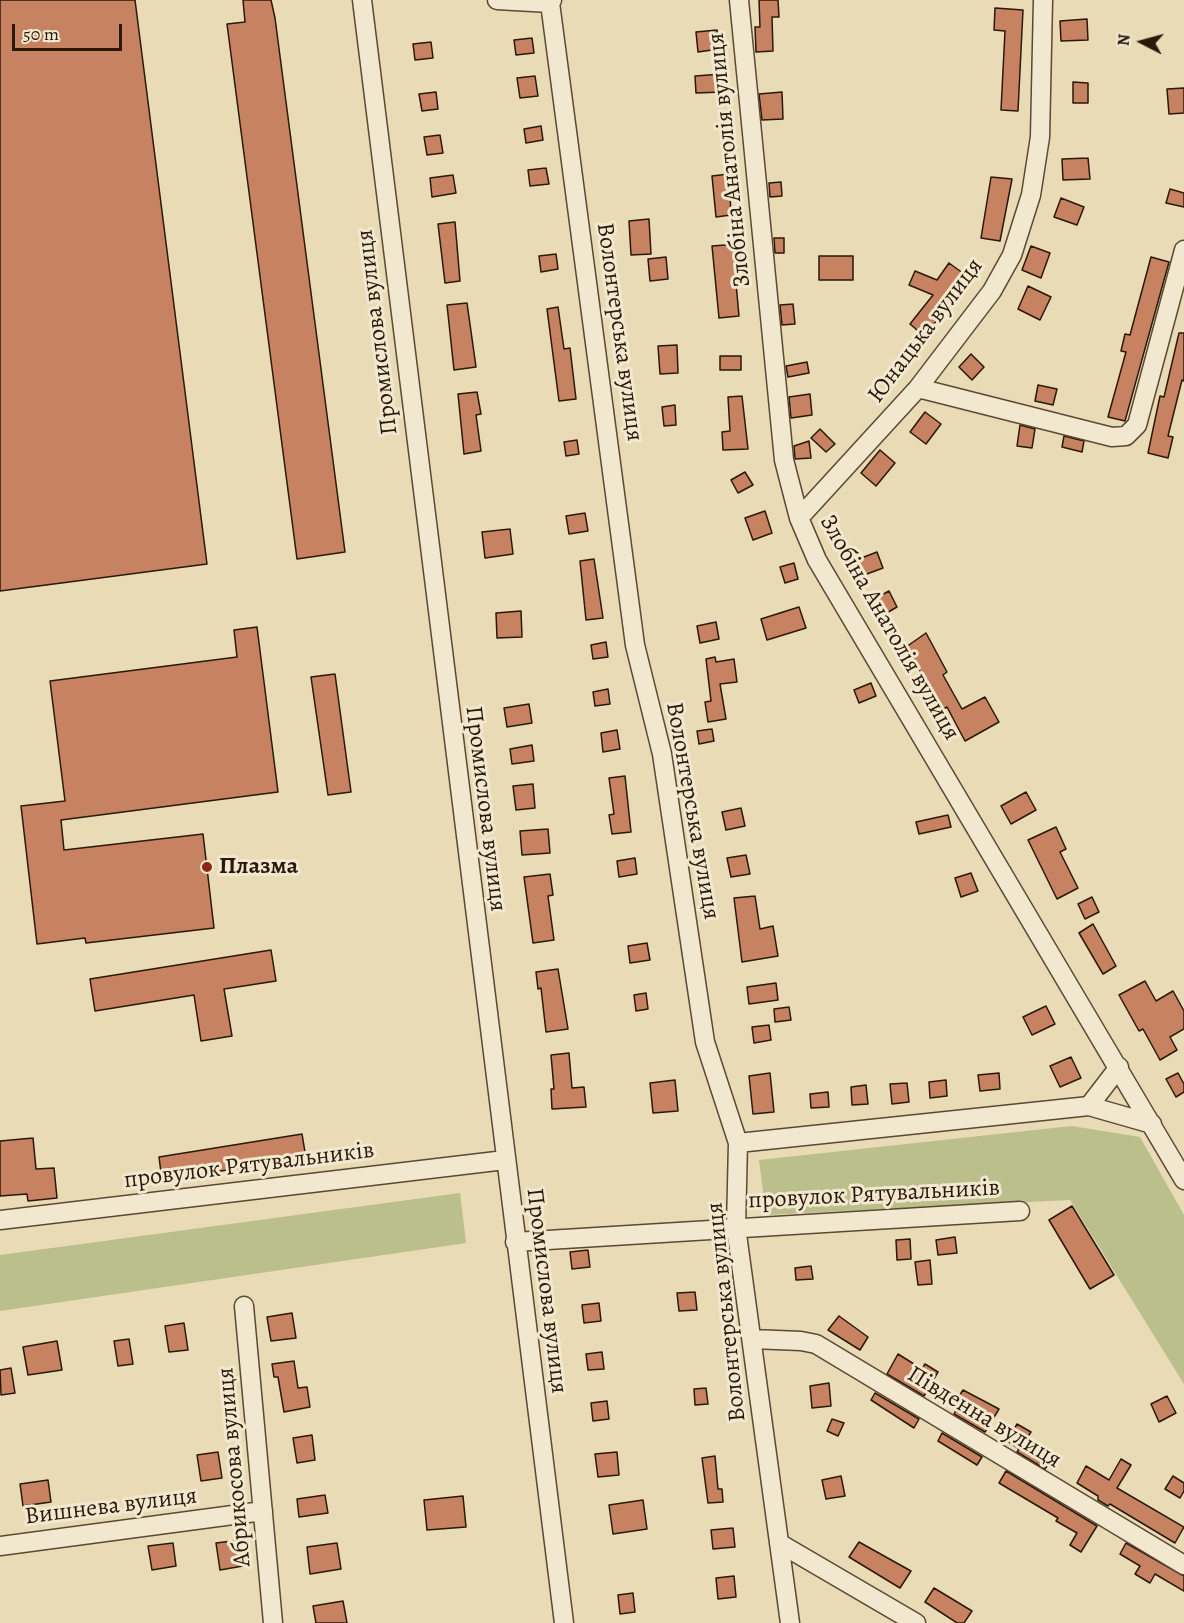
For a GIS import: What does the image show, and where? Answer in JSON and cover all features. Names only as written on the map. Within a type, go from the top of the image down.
[{"type":"street","name":"Промислова вулиця","points":[[362,0],[564,1623]]},
{"type":"street","points":[[496,0],[551,2]]},
{"type":"street","name":"Злобіна Анатолія вулиця","points":[[739,0],[784,460],[799,519],[817,560],[1184,1180]]},
{"type":"street","name":"Юнацька вулиця","points":[[799,519],[918,388],[992,291],[1012,255],[1030,195],[1040,137],[1043,0]]},
{"type":"street","name":"Волонтерська вулиця","points":[[551,2],[635,645],[662,754],[705,1042],[738,1143],[736,1227],[790,1623]]},
{"type":"street","points":[[918,388],[1112,436],[1126,436],[1137,425],[1184,250]]},
{"type":"street","points":[[1089,1106],[1119,1067]]},
{"type":"street","points":[[738,1143],[1089,1106],[1152,1124]]},
{"type":"street","name":"провулок Рятувальників","points":[[0,1220],[505,1160]]},
{"type":"street","name":"провулок Рятувальників","points":[[515,1242],[1020,1211]]},
{"type":"street","name":"Абрикосова вулиця","points":[[244,1306],[273,1623]]},
{"type":"street","name":"Південна вулиця","points":[[752,1339],[801,1341],[816,1344],[1184,1565]]},
{"type":"street","name":"Вишнева вулиця","points":[[0,1546],[263,1511]]},
{"type":"street","points":[[780,1543],[916,1623]]},
{"type":"green space","points":[[1072,1126],[1140,1137],[1184,1215],[1184,1384],[1070,1200],[766,1215],[759,1160]]},
{"type":"green space","points":[[460,1193],[466,1243],[0,1311],[0,1255]]},
{"type":"building","points":[[0,0],[135,0],[207,564],[0,591]]},
{"type":"building","points":[[243,0],[271,0],[275,18],[345,552],[297,559],[227,24],[245,22]]},
{"type":"building","points":[[759,0],[778,0],[779,17],[772,17],[773,51],[756,52],[755,27],[760,27]]},
{"type":"building","points":[[995,8],[1023,10],[1018,111],[1001,110],[1005,31],[994,30]]},
{"type":"building","points":[[1087,19],[1088,40],[1061,41],[1060,21]]},
{"type":"building","points":[[717,30],[719,49],[698,52],[696,32]]},
{"type":"building","points":[[532,38],[534,53],[516,55],[514,40]]},
{"type":"building","points":[[431,42],[433,58],[415,60],[413,44]]},
{"type":"building","points":[[722,74],[723,92],[696,93],[695,76]]},
{"type":"building","points":[[535,76],[538,96],[520,98],[517,78]]},
{"type":"building","points":[[1073,82],[1088,83],[1088,103],[1073,103]]},
{"type":"building","points":[[1184,88],[1184,113],[1169,114],[1167,89]]},
{"type":"building","points":[[436,92],[438,109],[422,111],[419,94]]},
{"type":"building","points":[[782,92],[783,119],[762,120],[759,94]]},
{"type":"building","points":[[541,126],[543,140],[526,143],[524,129]]},
{"type":"building","points":[[440,135],[443,153],[427,155],[424,137]]},
{"type":"building","points":[[1088,158],[1090,179],[1063,180],[1062,159]]},
{"type":"building","points":[[546,168],[549,184],[530,186],[528,170]]},
{"type":"building","points":[[729,174],[731,215],[716,217],[712,176]]},
{"type":"building","points":[[453,175],[456,193],[432,197],[430,178]]},
{"type":"building","points":[[991,177],[1012,179],[1000,241],[981,238]]},
{"type":"building","points":[[781,182],[782,196],[770,197],[769,183]]},
{"type":"building","points":[[1170,189],[1184,193],[1184,207],[1166,203]]},
{"type":"building","points":[[1061,198],[1084,207],[1077,225],[1054,217]]},
{"type":"building","points":[[649,219],[651,254],[631,255],[629,221]]},
{"type":"building","points":[[455,222],[460,281],[445,283],[438,224]]},
{"type":"building","points":[[774,238],[784,238],[784,253],[775,253]]},
{"type":"building","points":[[739,244],[740,272],[735,272],[739,316],[719,318],[712,246]]},
{"type":"building","points":[[1031,246],[1050,253],[1041,278],[1022,270]]},
{"type":"building","points":[[556,254],[558,269],[541,272],[539,256]]},
{"type":"building","points":[[819,256],[853,256],[853,280],[819,280]]},
{"type":"building","points":[[666,257],[668,279],[650,281],[648,259]]},
{"type":"building","points":[[1151,257],[1169,262],[1125,421],[1108,417],[1126,352],[1121,351],[1125,334],[1130,335]]},
{"type":"building","points":[[949,263],[971,279],[924,336],[910,324],[933,295],[909,285],[915,271],[937,280]]},
{"type":"building","points":[[1028,286],[1051,297],[1040,320],[1018,309]]},
{"type":"building","points":[[467,303],[476,367],[454,370],[447,305]]},
{"type":"building","points":[[793,304],[795,324],[782,325],[780,305]]},
{"type":"building","points":[[558,307],[564,349],[570,348],[576,399],[559,401],[547,309]]},
{"type":"building","points":[[1179,333],[1184,333],[1184,381],[1182,380],[1168,436],[1173,437],[1168,458],[1148,453],[1160,396],[1164,397]]},
{"type":"building","points":[[677,345],[678,373],[660,374],[658,346]]},
{"type":"building","points":[[971,354],[984,367],[972,380],[959,367]]},
{"type":"building","points":[[720,356],[741,356],[741,370],[720,370]]},
{"type":"building","points":[[807,362],[809,373],[788,377],[786,366]]},
{"type":"building","points":[[1038,385],[1057,389],[1053,405],[1035,401]]},
{"type":"building","points":[[477,392],[481,414],[476,415],[481,451],[464,454],[458,394]]},
{"type":"building","points":[[810,394],[812,415],[791,418],[789,397]]},
{"type":"building","points":[[742,396],[748,449],[723,450],[722,432],[730,431],[728,397]]},
{"type":"building","points":[[675,405],[676,425],[664,426],[662,407]]},
{"type":"building","points":[[925,412],[941,424],[926,444],[910,432]]},
{"type":"building","points":[[1020,425],[1035,429],[1032,448],[1017,446]]},
{"type":"building","points":[[820,429],[835,444],[826,452],[811,438]]},
{"type":"building","points":[[1064,436],[1084,441],[1082,452],[1062,447]]},
{"type":"building","points":[[577,440],[579,454],[566,456],[564,442]]},
{"type":"building","points":[[809,441],[811,458],[795,459],[794,446]]},
{"type":"building","points":[[880,450],[895,463],[876,486],[861,473]]},
{"type":"building","points":[[745,472],[753,485],[738,493],[731,480]]},
{"type":"building","points":[[765,511],[772,533],[753,540],[745,518]]},
{"type":"building","points":[[585,513],[588,531],[569,534],[566,516]]},
{"type":"building","points":[[510,529],[513,554],[485,558],[482,532]]},
{"type":"building","points":[[877,552],[883,568],[856,578],[851,562]]},
{"type":"building","points":[[594,559],[603,618],[586,620],[580,561]]},
{"type":"building","points":[[794,563],[798,579],[785,583],[780,567]]},
{"type":"building","points":[[889,591],[897,607],[878,618],[869,602]]},
{"type":"building","points":[[799,607],[806,628],[767,640],[761,619]]},
{"type":"building","points":[[521,611],[522,637],[497,638],[496,613]]},
{"type":"building","points":[[716,622],[719,639],[700,643],[697,626]]},
{"type":"building","points":[[257,627],[278,792],[61,820],[64,850],[203,834],[214,928],[86,943],[85,938],[37,944],[21,806],[65,801],[50,681],[237,657],[234,630]]},
{"type":"building","points":[[926,633],[947,672],[943,675],[962,709],[985,697],[999,722],[965,741],[947,707],[937,713],[928,697],[933,694],[906,647]]},
{"type":"building","points":[[606,642],[608,657],[593,659],[591,645]]},
{"type":"building","points":[[715,657],[716,662],[734,659],[737,682],[720,684],[726,719],[708,722],[705,702],[711,701],[706,659]]},
{"type":"building","points":[[335,674],[351,792],[328,795],[311,677]]},
{"type":"building","points":[[871,683],[876,696],[859,703],[854,690]]},
{"type":"building","points":[[608,689],[610,704],[595,706],[593,692]]},
{"type":"building","points":[[529,704],[532,723],[507,727],[504,708]]},
{"type":"building","points":[[712,729],[714,741],[699,744],[697,731]]},
{"type":"building","points":[[617,730],[620,749],[603,752],[601,733]]},
{"type":"building","points":[[532,745],[534,761],[512,764],[510,749]]},
{"type":"building","points":[[625,776],[631,832],[612,834],[609,815],[614,814],[609,778]]},
{"type":"building","points":[[533,784],[535,808],[516,810],[513,786]]},
{"type":"building","points":[[1026,792],[1036,810],[1011,824],[1001,806]]},
{"type":"building","points":[[741,808],[745,826],[726,830],[722,812]]},
{"type":"building","points":[[948,815],[951,827],[919,834],[916,822]]},
{"type":"building","points":[[1056,827],[1066,849],[1060,852],[1078,888],[1057,899],[1028,840]]},
{"type":"building","points":[[548,829],[550,853],[522,855],[520,831]]},
{"type":"building","points":[[746,855],[750,874],[731,877],[727,858]]},
{"type":"building","points":[[635,858],[637,874],[619,877],[617,861]]},
{"type":"building","points":[[971,873],[978,891],[961,897],[955,878]]},
{"type":"building","points":[[550,874],[553,895],[548,896],[554,940],[533,943],[524,877]]},
{"type":"building","points":[[755,896],[760,929],[773,926],[778,956],[742,962],[734,898]]},
{"type":"building","points":[[1092,897],[1099,912],[1085,919],[1078,904]]},
{"type":"building","points":[[1093,924],[1116,966],[1103,974],[1079,933]]},
{"type":"building","points":[[647,943],[650,960],[630,963],[628,946]]},
{"type":"building","points":[[271,950],[276,981],[224,989],[232,1036],[201,1041],[194,995],[95,1011],[90,979]]},
{"type":"building","points":[[558,969],[568,1029],[546,1032],[541,988],[538,989],[536,972]]},
{"type":"building","points":[[1145,981],[1156,1001],[1173,991],[1184,1011],[1184,1029],[1170,1037],[1177,1050],[1160,1060],[1143,1029],[1139,1031],[1119,995]]},
{"type":"building","points":[[776,983],[778,1000],[749,1004],[747,987]]},
{"type":"building","points":[[646,993],[648,1009],[636,1011],[634,995]]},
{"type":"building","points":[[1046,1006],[1055,1024],[1032,1035],[1023,1017]]},
{"type":"building","points":[[789,1007],[791,1020],[775,1022],[774,1009]]},
{"type":"building","points":[[769,1025],[771,1040],[754,1043],[752,1027]]},
{"type":"building","points":[[569,1053],[572,1088],[584,1087],[586,1107],[552,1109],[551,1089],[554,1089],[551,1055]]},
{"type":"building","points":[[1071,1057],[1081,1078],[1060,1087],[1050,1066]]},
{"type":"building","points":[[770,1073],[774,1112],[753,1114],[749,1076]]},
{"type":"building","points":[[999,1073],[1000,1089],[980,1091],[978,1075]]},
{"type":"building","points":[[1178,1073],[1184,1084],[1184,1092],[1176,1097],[1166,1079]]},
{"type":"building","points":[[675,1080],[678,1111],[653,1113],[650,1083]]},
{"type":"building","points":[[946,1080],[947,1096],[930,1098],[929,1082]]},
{"type":"building","points":[[907,1083],[909,1102],[892,1104],[890,1084]]},
{"type":"building","points":[[866,1085],[868,1104],[852,1105],[851,1087]]},
{"type":"building","points":[[828,1092],[829,1107],[811,1108],[810,1094]]},
{"type":"building","points":[[302,1134],[306,1158],[162,1180],[159,1157]]},
{"type":"building","points":[[33,1138],[36,1169],[54,1168],[57,1198],[28,1201],[27,1194],[0,1196],[0,1141]]},
{"type":"building","points":[[1072,1206],[1114,1275],[1090,1289],[1049,1220]]},
{"type":"building","points":[[955,1237],[957,1253],[938,1255],[936,1240]]},
{"type":"building","points":[[910,1239],[911,1259],[897,1260],[896,1240]]},
{"type":"building","points":[[588,1250],[590,1267],[572,1269],[570,1252]]},
{"type":"building","points":[[930,1260],[932,1284],[918,1285],[915,1262]]},
{"type":"building","points":[[811,1266],[813,1279],[796,1280],[795,1268]]},
{"type":"building","points":[[695,1292],[697,1310],[679,1311],[677,1293]]},
{"type":"building","points":[[599,1303],[601,1321],[584,1323],[582,1305]]},
{"type":"building","points":[[292,1313],[296,1338],[271,1341],[267,1317]]},
{"type":"building","points":[[839,1316],[868,1337],[860,1350],[828,1330]]},
{"type":"building","points":[[184,1323],[188,1350],[169,1352],[165,1326]]},
{"type":"building","points":[[129,1339],[133,1364],[118,1366],[114,1341]]},
{"type":"building","points":[[57,1341],[62,1370],[28,1375],[23,1347]]},
{"type":"building","points":[[602,1352],[604,1369],[588,1370],[586,1354]]},
{"type":"building","points":[[898,1354],[922,1369],[925,1364],[938,1372],[924,1396],[887,1374]]},
{"type":"building","points":[[294,1361],[298,1388],[307,1387],[310,1407],[284,1412],[278,1377],[274,1377],[272,1364]]},
{"type":"building","points":[[11,1368],[15,1393],[1,1395],[0,1370]]},
{"type":"building","points":[[829,1383],[831,1406],[812,1408],[810,1386]]},
{"type":"building","points":[[706,1388],[708,1404],[695,1405],[694,1389]]},
{"type":"building","points":[[963,1390],[999,1409],[985,1432],[954,1414],[956,1410],[952,1407]]},
{"type":"building","points":[[875,1393],[919,1419],[914,1428],[871,1400]]},
{"type":"building","points":[[1167,1396],[1176,1413],[1159,1422],[1151,1404]]},
{"type":"building","points":[[607,1401],[609,1419],[593,1421],[591,1403]]},
{"type":"building","points":[[832,1419],[844,1423],[838,1436],[827,1431]]},
{"type":"building","points":[[1017,1424],[1031,1432],[1027,1438],[1054,1455],[1045,1469],[1017,1452],[1019,1449],[1007,1441]]},
{"type":"building","points":[[942,1433],[982,1457],[977,1465],[938,1441]]},
{"type":"building","points":[[312,1435],[315,1460],[297,1463],[293,1438]]},
{"type":"building","points":[[218,1452],[222,1478],[201,1481],[197,1455]]},
{"type":"building","points":[[617,1452],[619,1475],[598,1477],[595,1454]]},
{"type":"building","points":[[715,1456],[718,1489],[722,1489],[723,1502],[708,1503],[702,1458]]},
{"type":"building","points":[[1121,1459],[1131,1465],[1117,1488],[1184,1527],[1175,1543],[1110,1504],[1108,1506],[1098,1500],[1098,1496],[1077,1483],[1086,1466],[1109,1480]]},
{"type":"building","points":[[1006,1471],[1097,1526],[1081,1552],[1070,1545],[1077,1533],[1056,1521],[1058,1518],[999,1483]]},
{"type":"building","points":[[841,1476],[845,1496],[826,1499],[822,1480]]},
{"type":"building","points":[[1173,1476],[1184,1483],[1184,1491],[1180,1498],[1165,1489]]},
{"type":"building","points":[[48,1480],[51,1502],[23,1506],[20,1484]]},
{"type":"building","points":[[325,1495],[328,1513],[299,1517],[297,1499]]},
{"type":"building","points":[[463,1496],[466,1527],[427,1530],[424,1500]]},
{"type":"building","points":[[643,1500],[647,1529],[613,1534],[609,1505]]},
{"type":"building","points":[[733,1528],[735,1547],[713,1549],[711,1530]]},
{"type":"building","points":[[240,1540],[243,1566],[220,1570],[216,1543]]},
{"type":"building","points":[[859,1542],[911,1571],[900,1588],[849,1557]]},
{"type":"building","points":[[173,1543],[176,1566],[152,1570],[148,1546]]},
{"type":"building","points":[[337,1543],[341,1569],[310,1574],[307,1547]]},
{"type":"building","points":[[1126,1543],[1184,1576],[1184,1591],[1155,1574],[1150,1583],[1135,1574],[1140,1566],[1120,1554]]},
{"type":"building","points":[[734,1576],[736,1597],[718,1599],[716,1578]]},
{"type":"building","points":[[934,1588],[972,1611],[964,1623],[957,1623],[925,1602]]},
{"type":"building","points":[[633,1593],[635,1612],[620,1614],[618,1595]]},
{"type":"building","points":[[343,1601],[347,1623],[316,1623],[313,1606]]},
{"type":"place","name":"Плазма","points":[[207,867]]}]
